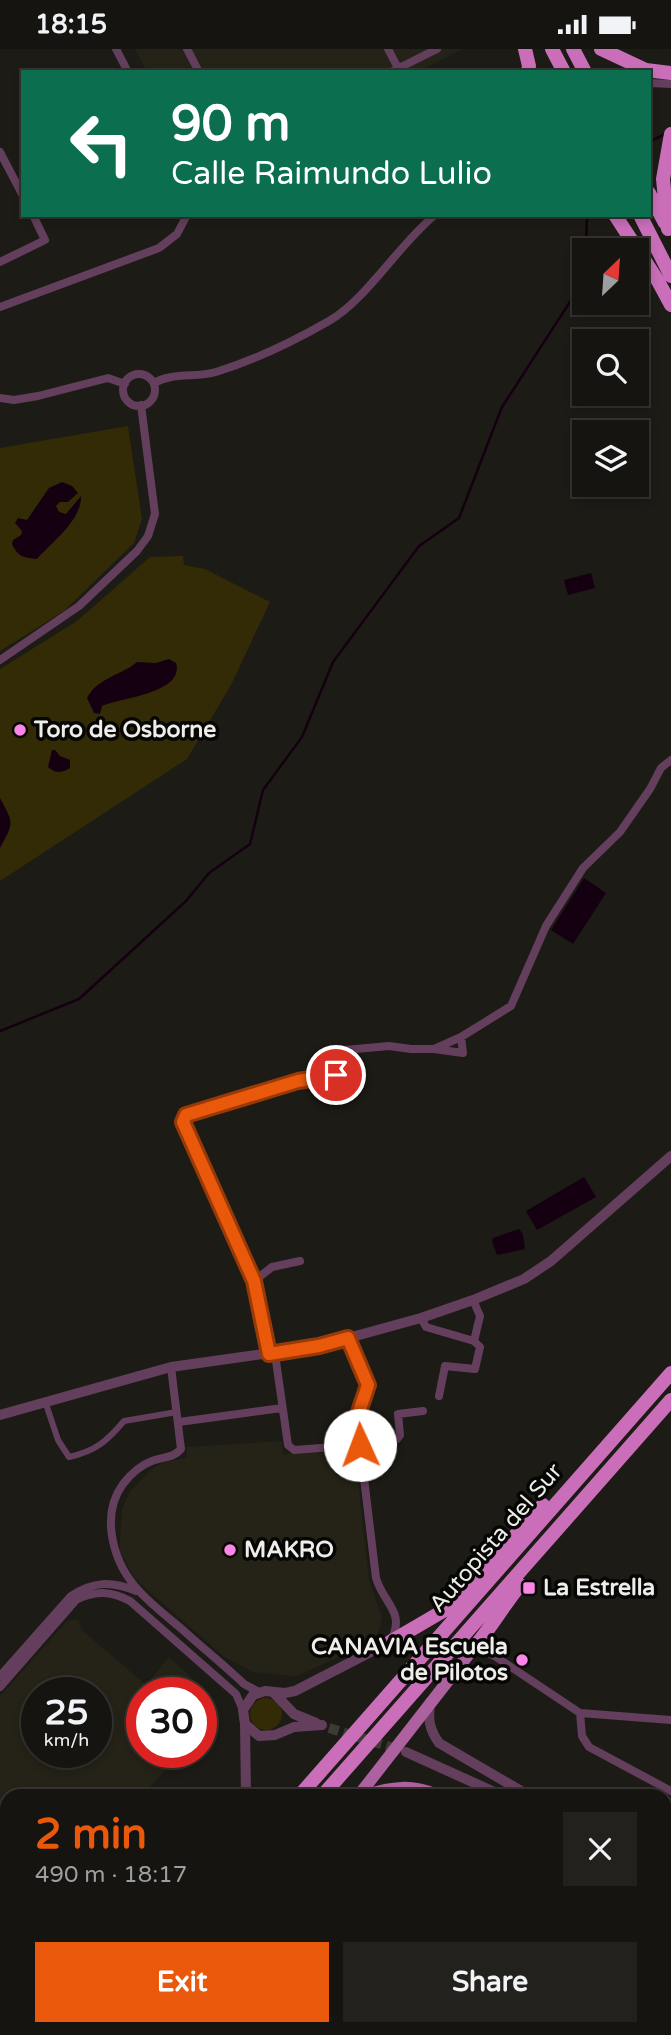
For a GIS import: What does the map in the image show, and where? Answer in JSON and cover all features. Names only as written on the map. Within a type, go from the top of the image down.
[{"type":"highway","points":[[525,49],[528,70]]},
{"type":"highway","points":[[552,49],[563,70]]},
{"type":"highway","points":[[573,49],[584,70]]},
{"type":"highway","points":[[601,49],[646,70]]},
{"type":"highway","points":[[651,72],[669,80]]},
{"type":"highway","points":[[669,232],[663,179],[671,134]]},
{"type":"highway","points":[[651,197],[669,232]]},
{"type":"highway","points":[[616,217],[671,305]]},
{"type":"highway","points":[[641,217],[671,277]]},
{"type":"highway","points":[[390,1642],[450,1607],[602,1440],[671,1373]]},
{"type":"highway","name":"Autopista del Sur","points":[[304,1789],[671,1373]]},
{"type":"highway","points":[[472,1650],[488,1632],[503,1606],[626,1464],[671,1402]]},
{"type":"highway","name":"Autopista del Sur","points":[[328,1789],[671,1402]]},
{"type":"main road","points":[[364,1789],[472,1650]]},
{"type":"main road","points":[[391,1789],[404,1786],[420,1789]]},
{"type":"street","points":[[116,49],[127,70]]},
{"type":"street","points":[[187,49],[198,70]]},
{"type":"street","points":[[388,49],[394,70],[437,49]]},
{"type":"street","points":[[651,83],[669,80]]},
{"type":"street","points":[[0,152],[21,192]]},
{"type":"street","points":[[0,262],[45,240],[34,217]]},
{"type":"street","points":[[0,307],[159,248],[177,234],[187,217]]},
{"type":"street","points":[[154,383],[165,377],[213,373],[249,360],[331,320],[348,307],[433,217]]},
{"type":"street","points":[[136,374],[146,376],[154,383],[154,395],[147,404],[129,401],[124,390],[131,376],[136,374]]},
{"type":"street","points":[[0,398],[14,400],[38,396],[108,378],[125,384]]},
{"type":"street","points":[[0,660],[79,606],[137,551],[148,536],[155,514],[141,405]]},
{"type":"street","points":[[434,1049],[461,1037],[512,1006],[546,926],[583,868],[620,832],[635,813],[661,768],[671,760]]},
{"type":"street","points":[[422,1411],[398,1414],[400,1434],[397,1439],[360,1445],[294,1450],[290,1448],[272,1354],[254,1281],[183,1122],[186,1115],[298,1081],[336,1075],[337,1062],[345,1050],[389,1046],[463,1053],[461,1037]]},
{"type":"street","points":[[326,1077],[327,1096]]},
{"type":"street","points":[[0,1415],[171,1367],[319,1346],[421,1318],[473,1300],[524,1279],[551,1261],[671,1156]]},
{"type":"street","points":[[254,1281],[272,1267],[300,1261]]},
{"type":"street","points":[[473,1300],[480,1316],[474,1341]]},
{"type":"street","points":[[421,1318],[426,1327],[474,1341],[480,1347],[475,1369],[445,1366],[439,1396]]},
{"type":"street","points":[[171,1367],[181,1449],[178,1453],[150,1462],[134,1472],[121,1486],[113,1504],[110,1521],[116,1554],[124,1572],[139,1592],[244,1684],[259,1692],[295,1691],[390,1642],[395,1632],[396,1616],[379,1590],[376,1578],[360,1445],[359,1412],[368,1385],[348,1338]]},
{"type":"street","points":[[45,1401],[58,1440],[69,1457],[90,1452],[109,1439],[124,1421],[177,1412]]},
{"type":"street","points":[[179,1422],[282,1408]]},
{"type":"street","points":[[0,1676],[71,1596],[84,1587],[115,1584],[139,1592]]},
{"type":"street","points":[[0,1687],[76,1600],[88,1594],[114,1594],[130,1601],[236,1695],[243,1710],[245,1724],[246,1789]]},
{"type":"street","points":[[488,1632],[486,1643],[496,1657]]},
{"type":"street","points":[[472,1650],[483,1650],[496,1657],[580,1713],[671,1720]]},
{"type":"street","points":[[243,1710],[248,1699],[259,1692]]},
{"type":"street","points":[[245,1724],[253,1733],[265,1737],[294,1727],[326,1727],[294,1714],[274,1693]]},
{"type":"street","points":[[430,1701],[428,1722],[439,1743],[518,1789]]},
{"type":"street","points":[[580,1713],[582,1736],[589,1747],[667,1789]]},
{"type":"street","points":[[406,1752],[487,1789]]},
{"type":"street","points":[[450,1772],[480,1789]]},
{"type":"shaded area","points":[[135,49],[462,49],[422,70],[146,70]]},
{"type":"shaded area","points":[[128,426],[142,519],[134,543],[64,611],[0,651],[0,448]]},
{"type":"shaded area","points":[[62,482],[72,486],[78,493],[68,502],[60,502],[56,506],[59,512],[66,514],[81,496],[77,514],[37,559],[22,556],[12,544],[22,531],[15,523],[18,518],[27,520],[49,488]]},
{"type":"shaded area","points":[[183,556],[184,565],[205,569],[270,602],[231,685],[187,759],[0,881],[0,669],[77,621],[150,557]]},
{"type":"shaded area","points":[[591,573],[595,588],[568,595],[564,580]]},
{"type":"shaded area","points":[[169,659],[176,663],[176,673],[171,681],[149,693],[102,706],[100,714],[94,713],[87,698],[103,681],[137,662],[156,663]]},
{"type":"shaded area","points":[[52,750],[70,760],[70,768],[59,772],[48,767]]},
{"type":"shaded area","points":[[0,798],[10,818],[10,828],[0,848]]},
{"type":"shaded area","points":[[584,878],[606,893],[573,944],[551,930]]},
{"type":"shaded area","points":[[584,1177],[596,1197],[537,1230],[526,1211]]},
{"type":"shaded area","points":[[519,1229],[523,1234],[525,1249],[497,1255],[493,1238]]},
{"type":"shaded area","points":[[282,1441],[283,1454],[355,1453],[369,1580],[382,1617],[378,1633],[367,1644],[299,1675],[291,1676],[253,1672],[223,1656],[135,1579],[120,1552],[122,1509],[129,1493],[150,1470],[165,1462],[187,1458],[186,1447]]},
{"type":"shaded area","points":[[78,1619],[82,1630],[137,1677],[126,1677],[126,1768],[167,1768],[148,1789],[0,1789],[0,1696],[67,1621]]},
{"type":"shaded area","points":[[169,1657],[191,1677],[153,1677]]},
{"type":"shaded area","points":[[266,1698],[277,1703],[282,1714],[277,1725],[266,1730],[255,1725],[250,1714],[255,1703]]},
{"type":"waterway","points":[[651,141],[665,134]]},
{"type":"waterway","points":[[586,238],[587,217]]},
{"type":"waterway","points":[[0,1031],[79,999],[186,901],[209,873],[250,844],[263,790],[302,737],[333,662],[419,546],[459,518],[502,407],[572,299]]},
{"type":"tunnel","points":[[329,1728],[400,1750]]},
{"type":"place","name":"Toro de Osborne","points":[[20,730]]},
{"type":"place","name":"MAKRO","points":[[230,1550]]},
{"type":"place","name":"La Estrella","points":[[529,1588]]},
{"type":"place","name":"CANAVIA Escuela de Pilotos","points":[[522,1660]]},
{"type":"route","points":[[336,1075],[298,1081],[186,1115],[183,1122],[254,1281],[269,1354],[348,1338],[368,1385],[359,1412],[360,1445]]}]
